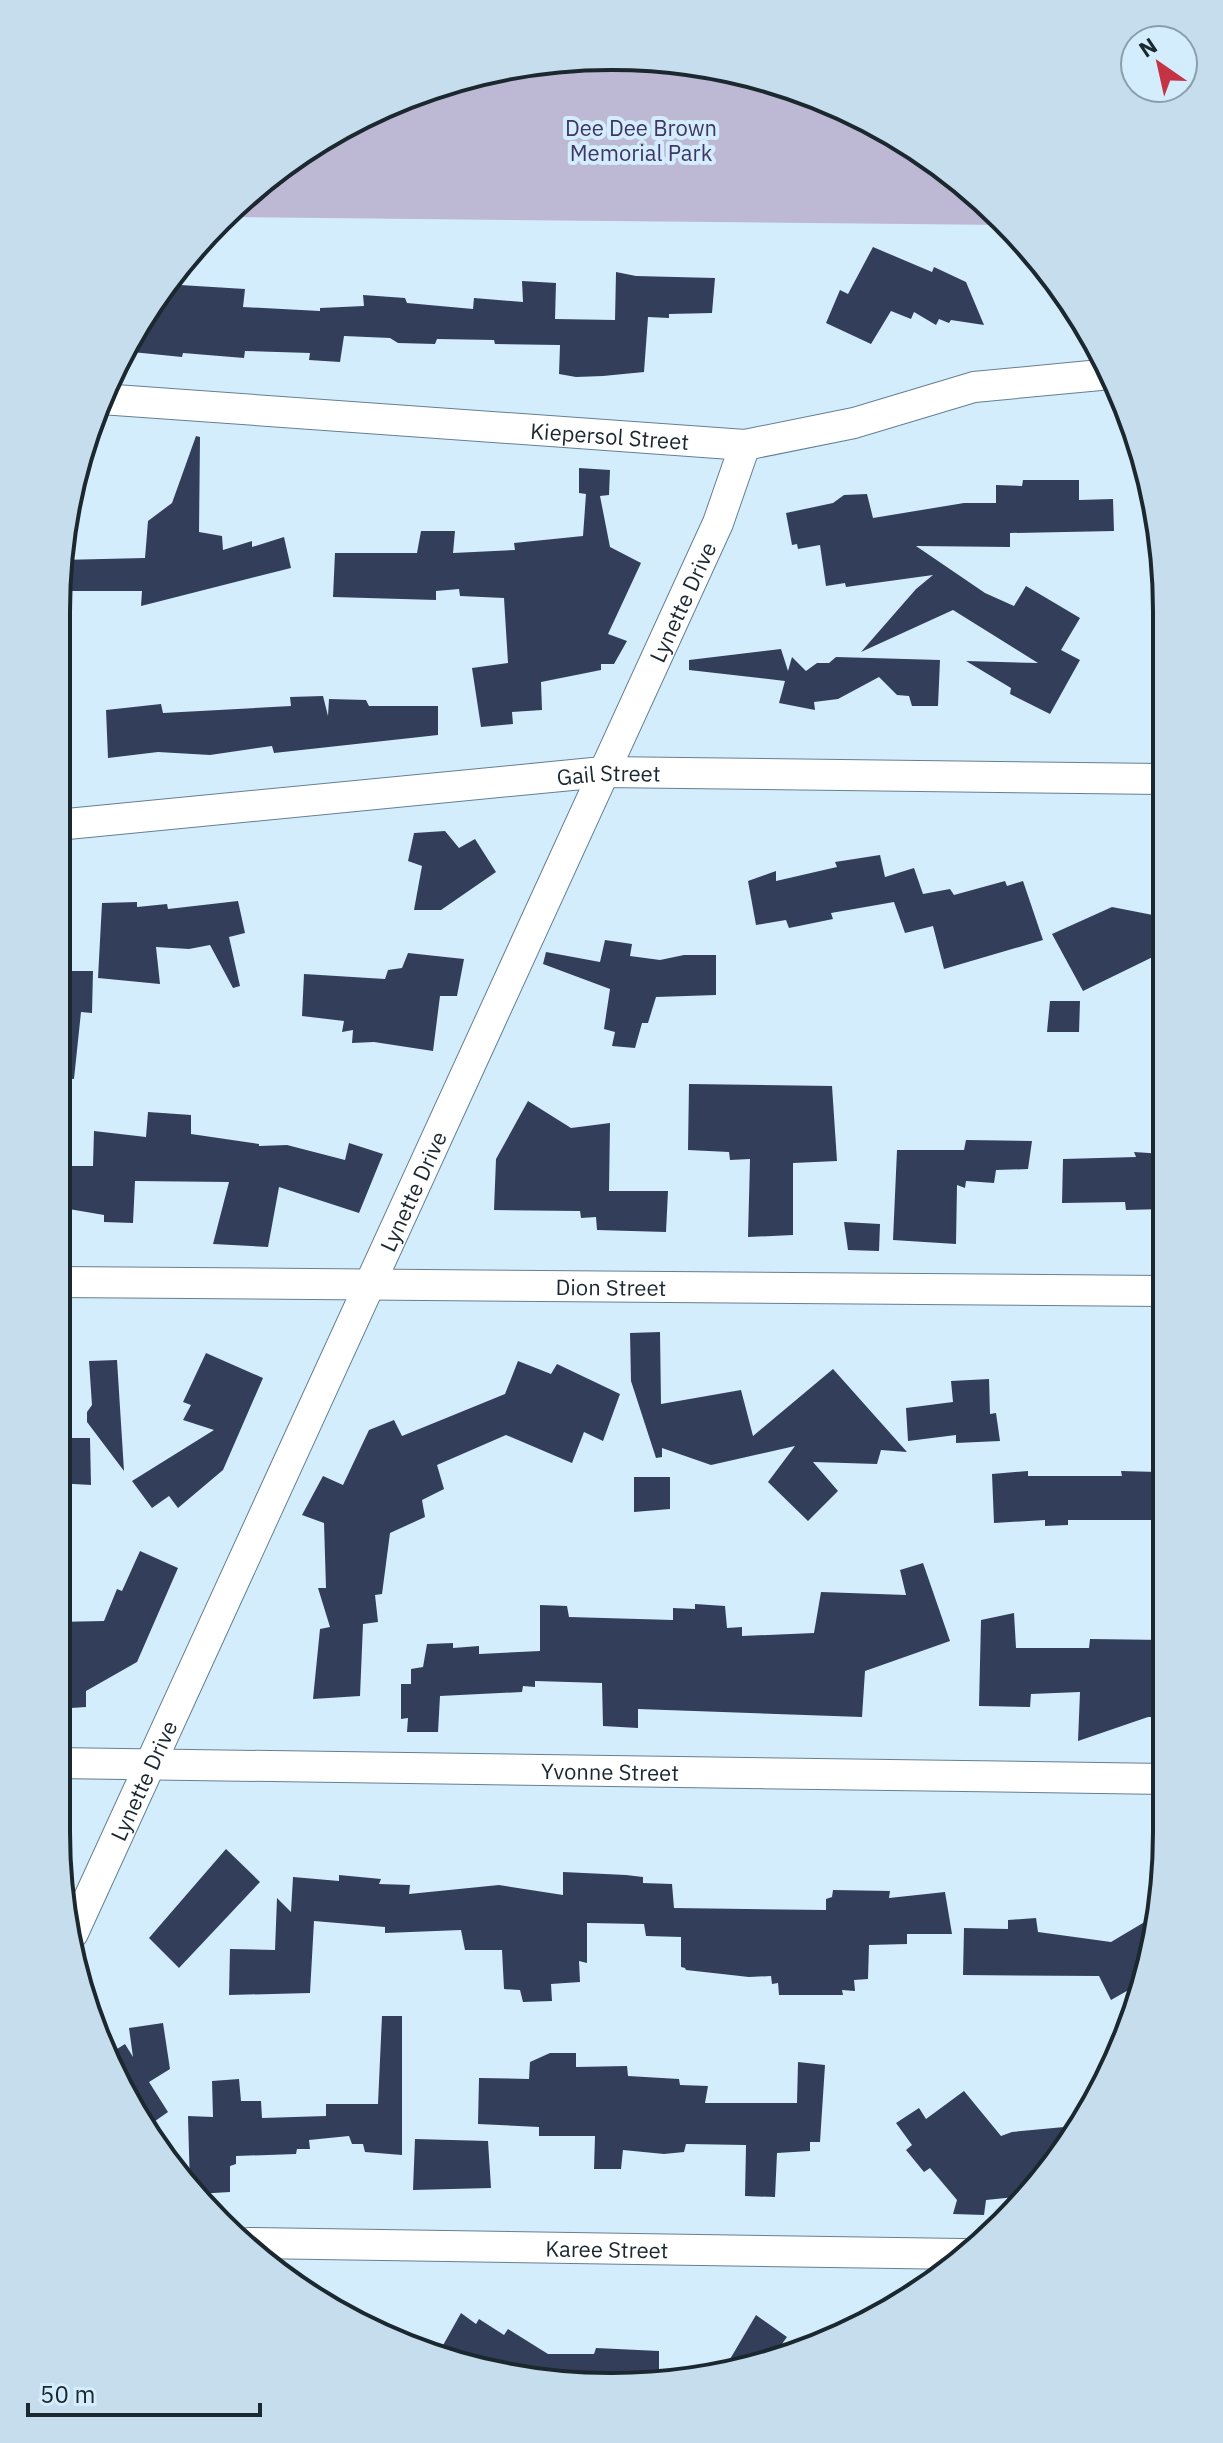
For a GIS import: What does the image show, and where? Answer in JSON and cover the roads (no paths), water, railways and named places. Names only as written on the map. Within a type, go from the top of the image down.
[{"type":"street","name":"Kiepersol Street","points":[[113,400],[745,445],[854,423],[974,387],[1098,375]]},
{"type":"street","name":"Lynette Drive","points":[[78,1922],[718,523],[745,445]]},
{"type":"street","name":"Gail Street","points":[[70,824],[603,772],[1153,779]]},
{"type":"street","name":"Dion Street","points":[[70,1282],[1153,1291]]},
{"type":"street","name":"Yvonne Street","points":[[70,1763],[1153,1779]]},
{"type":"street","name":"Karee Street","points":[[259,2243],[950,2254]]},
{"type":"park label","name":"Dee Dee Brown Memorial Park","points":[[641,140]]}]
